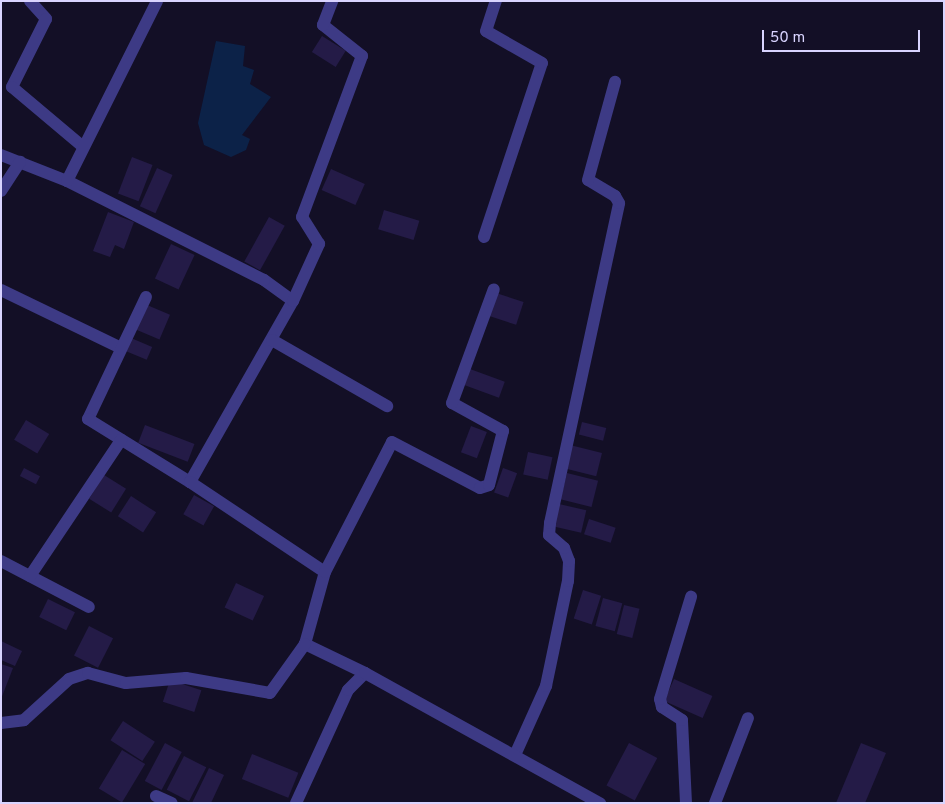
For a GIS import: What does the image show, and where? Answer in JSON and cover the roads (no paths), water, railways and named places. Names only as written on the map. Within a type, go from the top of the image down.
[{"type":"street","points":[[30,1],[46,19],[12,87],[82,146]]},
{"type":"street","points":[[66,181],[82,146],[157,1]]},
{"type":"street","points":[[190,482],[293,301],[318,244],[302,217],[362,56],[323,25],[332,1]]},
{"type":"street","points":[[484,237],[542,64],[486,31],[496,1]]},
{"type":"street","points":[[515,755],[546,686],[568,581],[569,561],[564,548],[549,535],[550,523],[619,203],[615,196],[588,180],[615,82]]},
{"type":"street","points":[[1,155],[66,181],[264,280],[293,301]]},
{"type":"street","points":[[1,191],[20,162]]},
{"type":"street","points":[[1,723],[24,720],[79,674],[126,683],[186,678],[270,693],[304,644],[325,572],[392,442],[480,488],[489,485],[503,431],[452,403],[494,289]]},
{"type":"street","points":[[1,290],[119,347]]},
{"type":"street","points":[[146,297],[119,347],[88,415],[91,423],[190,482],[325,572]]},
{"type":"street","points":[[272,340],[387,406]]},
{"type":"street","points":[[30,576],[121,440]]},
{"type":"street","points":[[1,561],[89,607]]},
{"type":"street","points":[[686,803],[682,720],[662,706],[660,699],[691,597]]},
{"type":"street","points":[[304,644],[365,673],[600,803]]},
{"type":"street","points":[[296,803],[348,690],[365,673]]},
{"type":"street","points":[[715,803],[748,718]]},
{"type":"street","points":[[156,796],[172,803]]},
{"type":"water","points":[[216,41],[245,46],[243,66],[254,70],[250,84],[271,97],[242,135],[250,139],[246,150],[231,157],[204,145],[198,123]]}]
